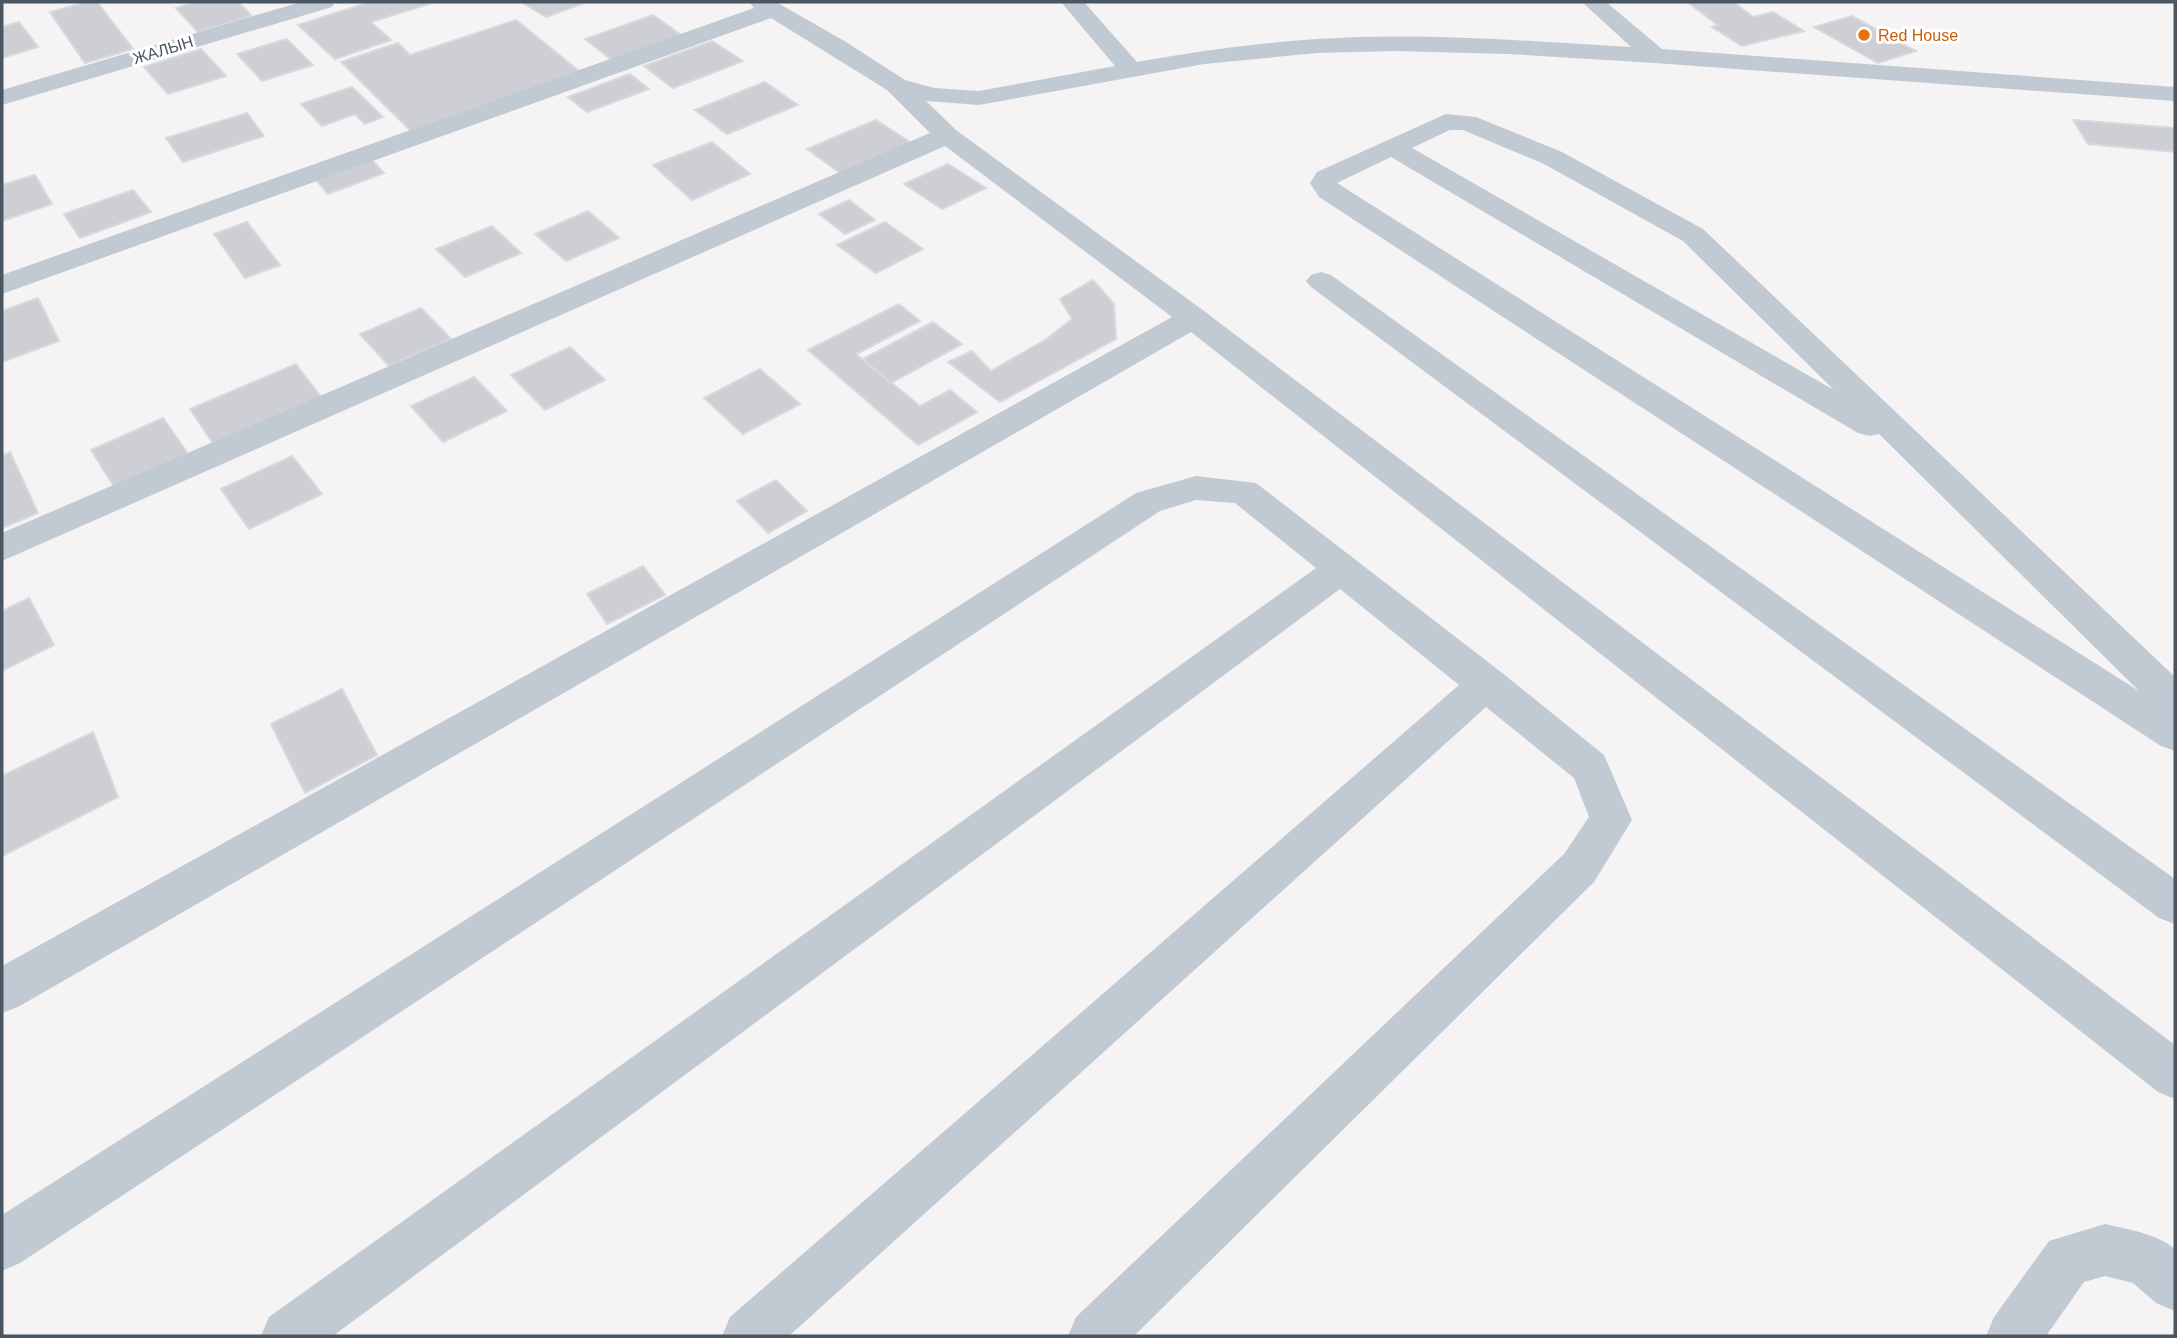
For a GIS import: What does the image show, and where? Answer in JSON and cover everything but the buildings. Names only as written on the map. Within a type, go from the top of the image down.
[{"type":"street","name":"ЖАЛЫН","points":[[2,99],[324,2]]},
{"type":"street","points":[[1072,2],[1130,69]]},
{"type":"street","points":[[1593,2],[1655,56]]},
{"type":"street","points":[[2,285],[767,5],[896,85],[947,135],[1193,318],[2175,1075]]},
{"type":"street","points":[[896,85],[933,95],[979,98],[1204,57],[1330,46],[1508,47],[2175,94]]},
{"type":"street","points":[[2175,701],[1693,235],[1553,158],[1467,122],[1446,122],[1326,178],[1323,183],[1329,191],[2175,734]]},
{"type":"street","points":[[2,548],[947,135]]},
{"type":"street","points":[[1394,148],[1921,455]]},
{"type":"street","points":[[1321,281],[2175,904]]},
{"type":"street","points":[[2,991],[1193,318]]},
{"type":"street","points":[[2,1245],[1148,502],[1196,488],[1244,492],[1591,767],[1611,820],[1579,868],[1095,1336]]},
{"type":"street","points":[[288,1336],[1341,569]]},
{"type":"street","points":[[749,1336],[1487,683]]},
{"type":"street","points":[[2013,1336],[2068,1260],[2105,1250],[2147,1261],[2175,1284]]},
{"type":"place","name":"Red House","points":[[1864,35]]}]
